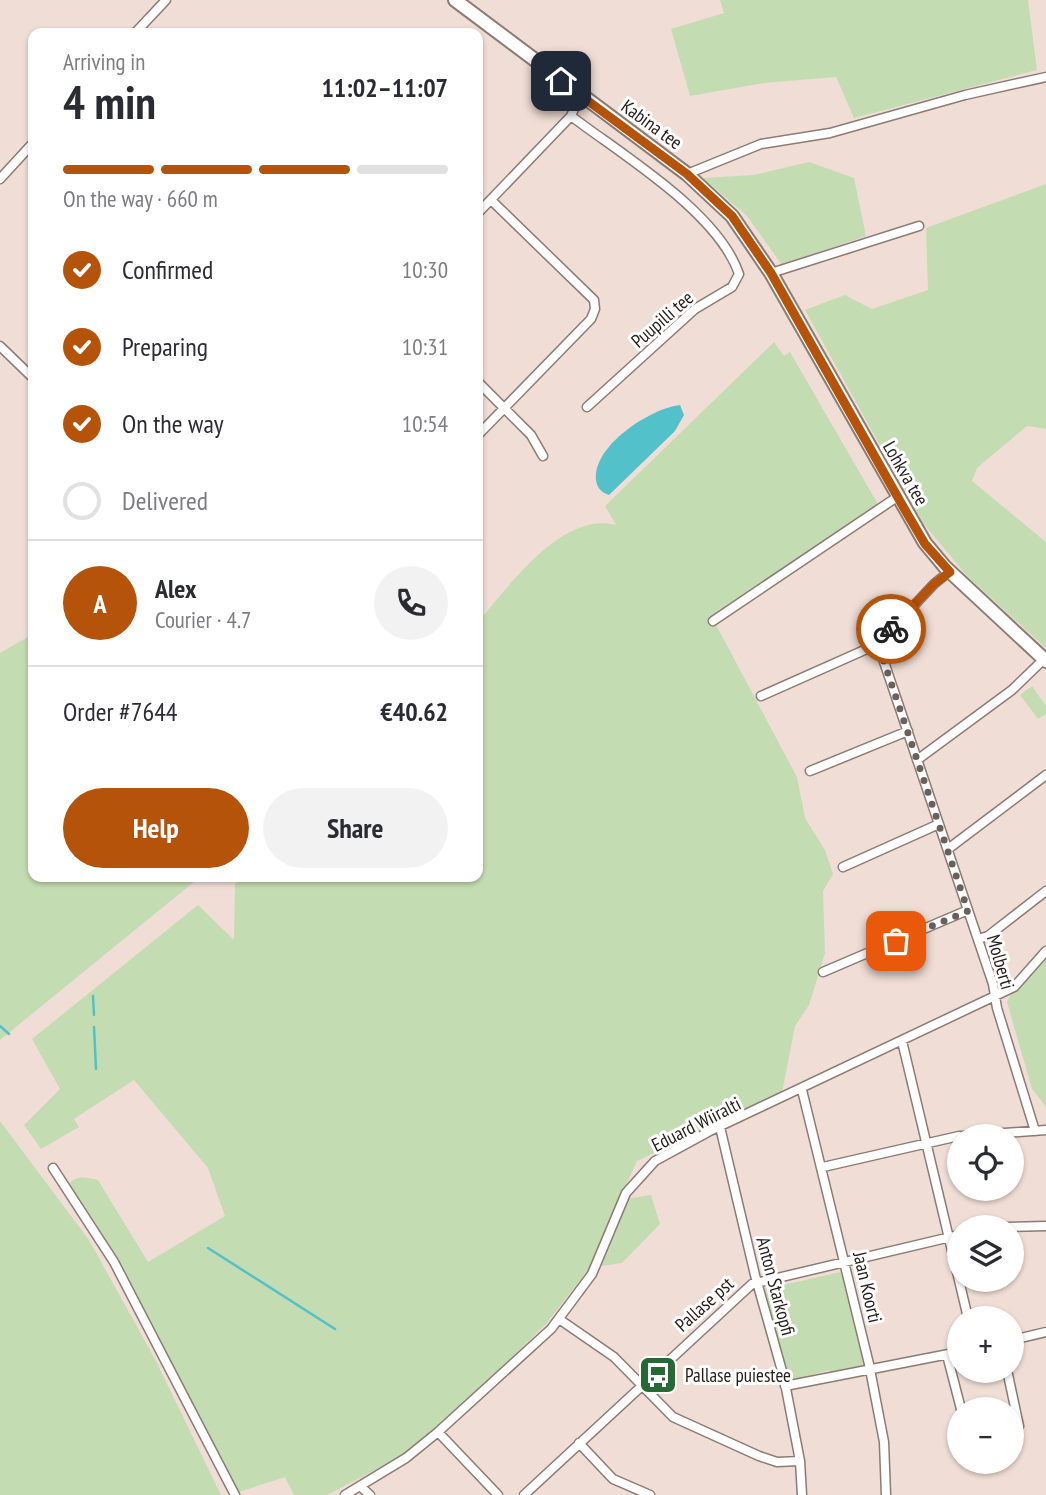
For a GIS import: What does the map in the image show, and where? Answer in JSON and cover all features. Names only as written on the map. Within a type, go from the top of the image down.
[{"type":"street","points":[[140,28],[166,0]]},
{"type":"street","name":"Kabina tee","points":[[456,0],[687,174],[732,216],[771,273]]},
{"type":"street","points":[[687,174],[703,165],[772,141],[822,134],[965,95],[1046,77]]},
{"type":"street","points":[[483,208],[571,116],[580,95]]},
{"type":"street","name":"Puupilli tee","points":[[571,116],[702,218],[725,246],[739,274],[732,287],[695,309],[587,407]]},
{"type":"street","points":[[0,179],[28,148]]},
{"type":"street","points":[[483,430],[591,319],[595,309],[594,300],[491,200]]},
{"type":"street","points":[[771,273],[919,226]]},
{"type":"street","name":"Lohkva tee","points":[[771,273],[925,544],[950,572],[1045,660]]},
{"type":"street","points":[[0,346],[28,373]]},
{"type":"street","points":[[483,387],[531,436],[543,456]]},
{"type":"street","points":[[713,621],[897,497]]},
{"type":"street","points":[[761,696],[878,644],[934,584],[950,572]]},
{"type":"street","name":"Molberti","points":[[878,644],[978,939],[1035,1130]]},
{"type":"street","points":[[918,760],[1012,690],[1045,660]]},
{"type":"street","points":[[810,771],[908,731]]},
{"type":"street","points":[[948,849],[1046,775]]},
{"type":"street","points":[[843,867],[939,824]]},
{"type":"street","points":[[978,939],[988,936],[1046,891]]},
{"type":"street","points":[[823,972],[968,911]]},
{"type":"street","name":"Eduard Wiiralti","points":[[345,1495],[405,1458],[438,1432],[559,1319],[592,1274],[618,1208],[635,1181],[664,1155],[995,996],[1019,982],[1046,951]]},
{"type":"street","points":[[902,1041],[947,1233]]},
{"type":"street","name":"Jaan Koorti","points":[[803,1090],[846,1261],[870,1371],[884,1442],[886,1495]]},
{"type":"street","name":"Anton Starkopfi","points":[[720,1127],[785,1386],[800,1461],[802,1495]]},
{"type":"street","points":[[1024,1131],[1046,1130]]},
{"type":"street","points":[[823,1167],[947,1139]]},
{"type":"street","points":[[53,1168],[114,1262],[235,1495]]},
{"type":"street","points":[[1024,1227],[1046,1226]]},
{"type":"street","name":"Pallase pst","points":[[524,1495],[742,1290],[758,1282],[947,1237]]},
{"type":"street","points":[[559,1319],[614,1357],[673,1417],[759,1457],[777,1462],[800,1461]]},
{"type":"street","points":[[1024,1337],[1046,1332]]},
{"type":"street","points":[[785,1386],[947,1355]]},
{"type":"street","points":[[438,1432],[498,1495]]},
{"type":"street","points":[[579,1443],[613,1479],[650,1495]]},
{"type":"street","points":[[360,1486],[370,1495]]},
{"type":"green space","points":[[720,0],[1028,0],[1037,70],[854,118],[836,77],[764,83],[690,96],[671,29],[724,13]]},
{"type":"green space","points":[[809,162],[854,178],[866,236],[782,265],[747,216],[703,178],[754,175]]},
{"type":"green space","points":[[1046,184],[1046,429],[1027,426],[977,468],[972,481],[1046,542],[1046,648],[968,577],[923,523],[805,310],[845,295],[872,309],[928,290],[926,228]]},
{"type":"green space","points":[[774,342],[784,356],[790,352],[879,506],[707,620],[715,623],[797,777],[805,818],[825,850],[833,874],[823,891],[825,953],[809,1005],[795,1026],[782,1093],[637,1161],[619,1200],[651,1195],[660,1224],[622,1263],[594,1267],[595,1261],[546,1324],[468,1400],[404,1455],[327,1495],[294,1495],[285,1477],[236,1493],[123,1275],[66,1188],[76,1179],[98,1180],[148,1262],[225,1216],[208,1168],[134,1080],[74,1119],[79,1127],[41,1149],[24,1125],[60,1089],[32,1039],[198,905],[234,940],[235,884],[238,882],[483,882],[483,616],[521,571],[557,540],[576,529],[596,524],[616,525],[605,506]]},
{"type":"green space","points":[[28,637],[28,882],[194,882],[0,1040],[0,653]]},
{"type":"green space","points":[[1032,686],[1046,706],[1046,714],[1038,719],[1020,695]]},
{"type":"green space","points":[[1046,951],[1046,1107],[1032,1089],[1007,1002],[1014,987]]},
{"type":"green space","points":[[0,1121],[89,1240],[155,1359],[221,1495],[0,1495]]},
{"type":"green space","points":[[845,1271],[866,1367],[833,1373],[829,1370],[787,1382],[765,1289]]},
{"type":"water","points":[[680,405],[684,415],[675,431],[609,495],[602,491],[596,480],[597,467],[613,442],[654,413]]},
{"type":"waterway","points":[[93,996],[94,1015]]},
{"type":"waterway","points":[[0,1026],[9,1034]]},
{"type":"waterway","points":[[94,1027],[96,1069]]},
{"type":"waterway","points":[[208,1248],[335,1329]]},
{"type":"way so far","points":[[891,629],[878,644],[968,911],[896,941]]},
{"type":"place","name":"Pallase puiestee","points":[[658,1375]]},
{"type":"route","points":[[561,81],[687,174],[716,199],[745,232],[771,273],[925,544],[950,572],[934,584],[891,629]]}]
